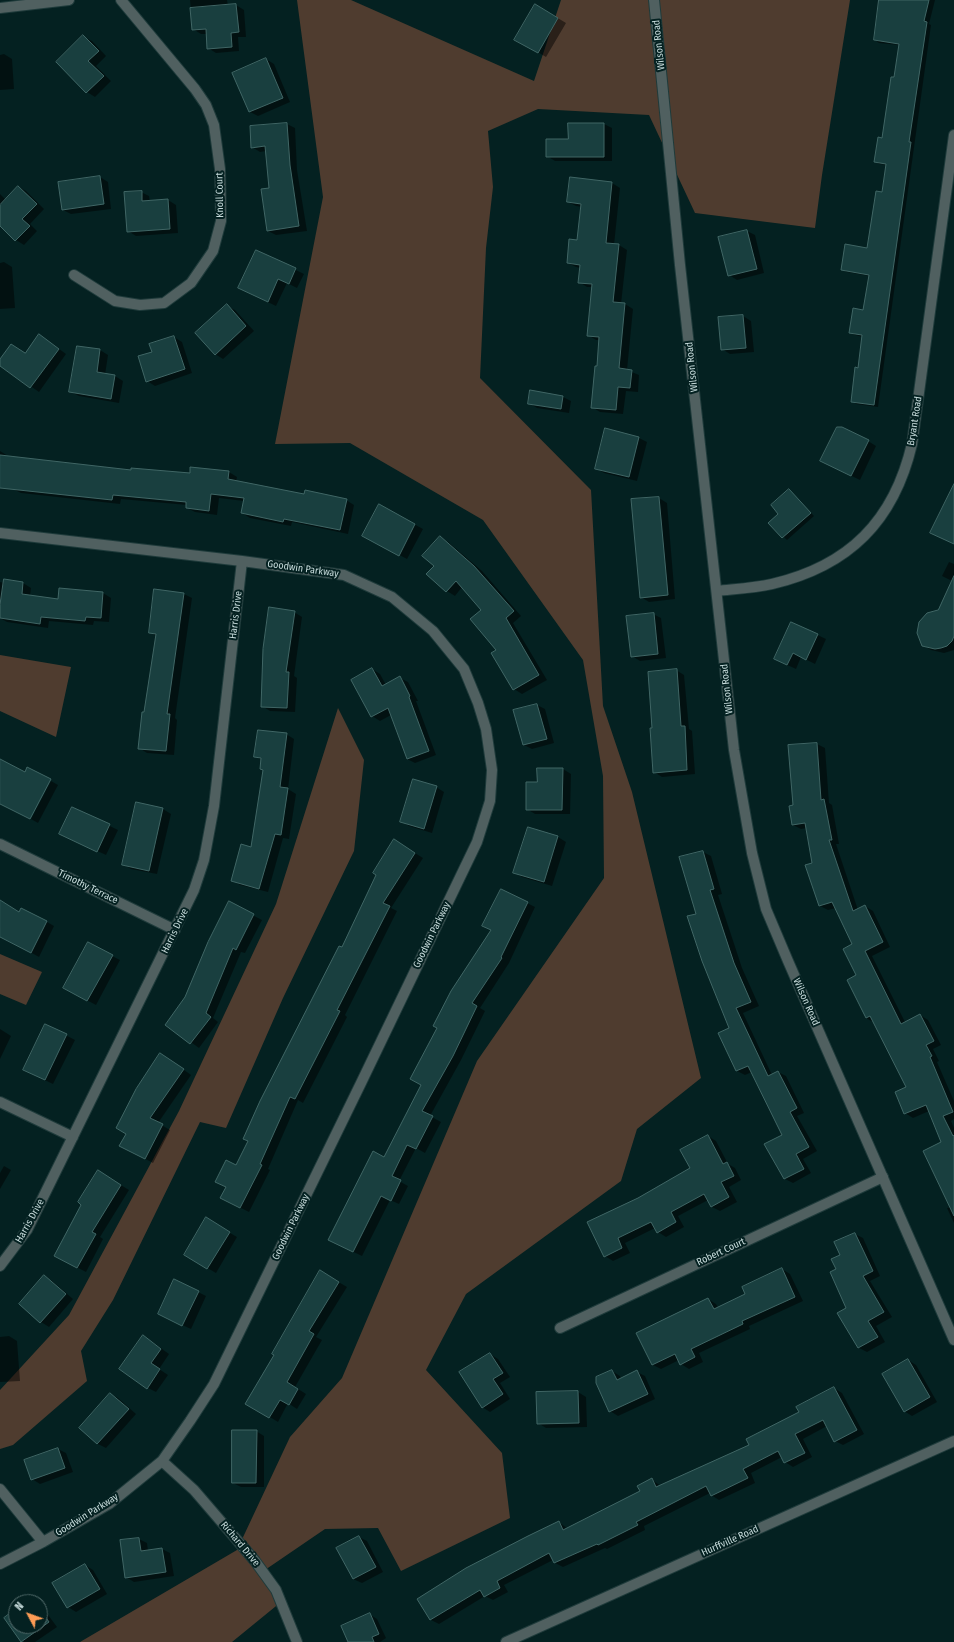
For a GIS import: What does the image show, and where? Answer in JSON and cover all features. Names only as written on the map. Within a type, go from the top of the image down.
[{"type":"street","points":[[0,8],[68,0]]},
{"type":"street","name":"Knoll Court","points":[[74,275],[114,301],[140,305],[164,303],[191,283],[213,251],[221,222],[220,169],[214,125],[206,105],[195,89],[121,0]]},
{"type":"street","name":"Wilson Road","points":[[654,0],[681,272],[734,750],[752,853],[766,909],[954,1340]]},
{"type":"street","name":"Bryant Road","points":[[717,591],[772,584],[820,568],[839,558],[855,546],[868,533],[898,489],[907,467],[912,444],[954,135]]},
{"type":"street","name":"Goodwin Parkway","points":[[0,533],[242,561],[344,575],[392,597],[433,631],[464,669],[478,703],[486,729],[492,770],[490,801],[477,842],[358,1090],[214,1384],[162,1461],[109,1504],[43,1542],[0,1564]]},
{"type":"street","name":"Harris Drive","points":[[0,1266],[27,1230],[194,890],[204,860],[211,821],[242,561]]},
{"type":"street","name":"Timothy Terrace","points":[[0,844],[175,930]]},
{"type":"street","points":[[0,1102],[72,1137]]},
{"type":"street","name":"Robert Court","points":[[560,1328],[883,1177]]},
{"type":"street","name":"Hurffville Road","points":[[506,1642],[954,1441]]},
{"type":"street","name":"Richard Drive","points":[[162,1461],[194,1490],[255,1561],[276,1590],[297,1642]]},
{"type":"street","points":[[0,1490],[43,1542]]},
{"type":"shaded area","points":[[297,0],[351,0],[534,81],[561,0],[850,0],[815,228],[695,213],[649,115],[538,109],[488,131],[493,187],[486,248],[480,378],[591,490],[603,706],[632,792],[701,1078],[637,1129],[621,1181],[466,1294],[426,1370],[502,1453],[510,1518],[401,1571],[378,1528],[325,1529],[262,1572],[281,1602],[232,1642],[80,1642],[237,1550],[290,1437],[342,1378],[477,1061],[604,878],[603,776],[583,660],[483,520],[350,443],[275,444],[323,197]]},
{"type":"shaded area","points":[[0,655],[71,667],[56,737],[0,711]]},
{"type":"shaded area","points":[[338,708],[364,760],[354,851],[283,998],[226,1128],[200,1122],[113,1300],[81,1351],[87,1381],[13,1445],[0,1449],[0,1390],[69,1315],[179,1111],[276,904]]},
{"type":"shaded area","points":[[0,954],[42,972],[26,1005],[0,994]]},
{"type":"building","points":[[879,0],[929,0],[924,21],[927,22],[909,142],[911,142],[874,405],[851,402],[855,367],[858,368],[862,335],[849,333],[853,308],[863,310],[869,275],[841,270],[845,244],[867,248],[876,191],[882,192],[886,164],[874,162],[878,137],[882,138],[891,77],[894,77],[899,44],[874,40]]},
{"type":"building","points":[[236,4],[239,32],[231,33],[232,47],[207,49],[206,29],[192,30],[190,8]]},
{"type":"building","points":[[535,4],[558,18],[538,53],[514,40]]},
{"type":"building","points":[[83,35],[99,51],[88,61],[104,76],[86,93],[56,62]]},
{"type":"building","points":[[266,58],[283,98],[249,112],[232,73]]},
{"type":"building","points":[[287,123],[290,165],[299,226],[267,231],[261,189],[269,188],[265,146],[251,148],[250,126]]},
{"type":"building","points":[[568,123],[604,123],[604,157],[546,157],[546,139],[568,139]]},
{"type":"building","points":[[100,176],[104,204],[62,210],[58,182]]},
{"type":"building","points":[[570,177],[612,182],[606,243],[619,244],[613,302],[625,303],[619,368],[632,370],[630,388],[618,387],[616,410],[591,408],[595,366],[597,366],[599,337],[587,336],[592,284],[578,283],[580,265],[567,263],[569,239],[577,240],[581,204],[567,202]]},
{"type":"building","points":[[18,186],[37,204],[22,219],[30,226],[15,241],[0,226],[0,205]]},
{"type":"building","points":[[142,191],[142,201],[168,199],[170,229],[127,232],[124,192]]},
{"type":"building","points":[[747,230],[757,269],[728,276],[718,237]]},
{"type":"building","points":[[256,250],[296,268],[289,284],[278,279],[268,302],[238,288]]},
{"type":"building","points":[[227,304],[246,326],[215,355],[195,333]]},
{"type":"building","points":[[743,315],[746,348],[721,350],[718,317]]},
{"type":"building","points":[[39,334],[59,349],[30,388],[0,366],[0,359],[11,344],[25,353]]},
{"type":"building","points":[[174,336],[185,369],[146,382],[138,356],[152,352],[149,344]]},
{"type":"building","points":[[77,346],[100,349],[97,372],[115,375],[111,399],[69,392]]},
{"type":"building","points":[[530,390],[563,396],[561,409],[528,404]]},
{"type":"building","points":[[837,427],[842,427],[869,440],[851,476],[820,461]]},
{"type":"building","points":[[605,428],[639,437],[629,477],[595,469]]},
{"type":"building","points":[[0,455],[131,470],[131,468],[190,473],[190,467],[229,471],[228,479],[304,494],[305,490],[347,499],[340,530],[284,519],[283,522],[241,513],[244,498],[211,494],[209,511],[186,508],[186,502],[113,495],[112,500],[0,488]]},
{"type":"building","points":[[954,484],[954,544],[930,533]]},
{"type":"building","points":[[789,489],[811,513],[782,538],[768,523],[778,514],[771,505]]},
{"type":"building","points":[[659,497],[668,595],[640,598],[631,499]]},
{"type":"building","points":[[379,504],[415,524],[399,556],[362,536]]},
{"type":"building","points":[[440,536],[474,566],[514,611],[506,618],[539,675],[513,690],[491,653],[496,650],[470,619],[481,610],[456,581],[446,592],[426,574],[434,566],[422,556]]},
{"type":"building","points":[[954,576],[954,636],[952,641],[947,646],[935,649],[922,646],[917,633],[919,622],[927,613],[938,610]]},
{"type":"building","points":[[4,579],[23,582],[22,594],[58,599],[59,588],[103,592],[101,618],[86,617],[85,621],[41,617],[40,624],[0,618],[0,605]]},
{"type":"building","points":[[154,589],[184,593],[167,714],[170,714],[166,751],[138,749],[142,712],[144,712],[156,634],[149,633]]},
{"type":"building","points":[[269,607],[295,611],[286,672],[289,672],[287,708],[261,707],[263,649]]},
{"type":"building","points":[[654,613],[658,654],[631,657],[626,616]]},
{"type":"building","points":[[791,622],[818,634],[806,660],[793,653],[787,665],[774,659]]},
{"type":"building","points":[[372,668],[382,686],[400,676],[410,696],[409,697],[429,751],[407,759],[388,708],[371,717],[351,680]]},
{"type":"building","points":[[677,669],[681,726],[685,726],[687,770],[653,773],[650,728],[652,728],[648,672]]},
{"type":"building","points":[[537,704],[547,739],[523,745],[513,710]]},
{"type":"building","points":[[258,730],[287,733],[280,787],[288,788],[281,835],[275,834],[259,889],[231,881],[241,844],[251,847],[263,770],[260,769],[261,758],[254,757]]},
{"type":"building","points":[[817,743],[821,800],[824,799],[832,840],[829,840],[853,911],[865,905],[883,942],[865,951],[901,1024],[920,1014],[934,1041],[926,1045],[932,1056],[930,1057],[953,1112],[943,1116],[953,1136],[954,1135],[954,1216],[923,1151],[941,1142],[926,1105],[904,1114],[895,1092],[906,1087],[870,1016],[866,1018],[847,980],[856,975],[843,949],[852,944],[832,902],[819,906],[805,865],[812,863],[805,823],[792,825],[789,806],[793,805],[788,745]]},
{"type":"building","points":[[0,759],[25,772],[27,767],[51,779],[30,819],[0,804]]},
{"type":"building","points":[[537,768],[563,768],[562,810],[526,810],[526,782],[537,782]]},
{"type":"building","points":[[413,779],[437,786],[424,829],[400,822]]},
{"type":"building","points":[[136,802],[163,808],[149,871],[122,865]]},
{"type":"building","points":[[72,807],[110,824],[97,852],[59,834]]},
{"type":"building","points":[[528,827],[558,836],[544,882],[513,873]]},
{"type":"building","points":[[394,839],[415,853],[383,903],[390,906],[337,1010],[340,1011],[295,1099],[290,1097],[260,1164],[262,1165],[240,1208],[220,1198],[226,1187],[215,1182],[226,1160],[236,1165],[248,1141],[243,1139],[260,1101],[339,946],[342,947],[376,875],[373,873]]},
{"type":"building","points":[[703,851],[714,889],[710,890],[734,963],[751,1002],[736,1008],[768,1076],[778,1071],[797,1108],[790,1112],[809,1147],[796,1154],[804,1169],[784,1179],[764,1144],[782,1135],[748,1066],[736,1071],[718,1033],[729,1028],[702,961],[687,916],[696,914],[679,857]]},
{"type":"building","points":[[501,889],[528,902],[501,957],[502,958],[472,1003],[477,1006],[453,1056],[422,1111],[433,1116],[416,1149],[407,1145],[392,1176],[401,1180],[391,1201],[381,1196],[353,1252],[328,1240],[373,1151],[384,1157],[421,1085],[410,1079],[437,1028],[433,1026],[451,991],[491,930],[482,926]]},
{"type":"building","points":[[0,900],[19,912],[21,908],[47,921],[31,953],[0,937]]},
{"type":"building","points":[[229,901],[254,914],[236,950],[233,948],[206,1013],[211,1017],[190,1044],[165,1025],[185,997],[208,942]]},
{"type":"building","points":[[88,942],[113,955],[87,1001],[63,988]]},
{"type":"building","points":[[45,1024],[67,1034],[45,1080],[23,1070]]},
{"type":"building","points":[[160,1053],[184,1069],[150,1118],[163,1124],[145,1159],[119,1146],[126,1134],[116,1128],[136,1089]]},
{"type":"building","points":[[708,1135],[723,1164],[727,1162],[734,1176],[721,1182],[729,1197],[711,1207],[704,1194],[671,1212],[676,1222],[657,1233],[651,1222],[618,1238],[622,1248],[604,1257],[587,1222],[638,1198],[690,1168],[680,1150]]},
{"type":"building","points":[[98,1170],[121,1185],[92,1232],[96,1234],[77,1268],[54,1256],[81,1205],[78,1202]]},
{"type":"building","points":[[206,1217],[230,1232],[207,1269],[184,1255]]},
{"type":"building","points":[[855,1233],[873,1271],[863,1276],[884,1312],[868,1321],[878,1337],[858,1348],[837,1313],[846,1308],[830,1272],[836,1269],[831,1259],[840,1255],[834,1242]]},
{"type":"building","points":[[782,1268],[795,1297],[742,1321],[743,1324],[691,1349],[695,1357],[680,1365],[675,1354],[652,1365],[636,1333],[708,1298],[714,1309],[745,1294],[742,1287]]},
{"type":"building","points":[[320,1270],[339,1282],[309,1331],[314,1334],[287,1382],[298,1389],[289,1405],[280,1400],[269,1418],[245,1404],[274,1355],[272,1354]]},
{"type":"building","points":[[44,1275],[66,1294],[40,1323],[19,1304]]},
{"type":"building","points":[[174,1279],[199,1291],[182,1326],[158,1314]]},
{"type":"building","points":[[143,1335],[161,1349],[151,1363],[160,1369],[147,1389],[119,1369]]},
{"type":"building","points":[[490,1353],[503,1373],[493,1379],[503,1394],[482,1408],[459,1372]]},
{"type":"building","points":[[908,1359],[930,1397],[904,1412],[882,1374]]},
{"type":"building","points":[[612,1370],[617,1380],[637,1370],[648,1394],[609,1412],[596,1383],[596,1377]]},
{"type":"building","points":[[834,1387],[857,1430],[834,1442],[823,1420],[795,1434],[805,1453],[784,1463],[778,1451],[743,1469],[748,1478],[711,1496],[706,1486],[636,1522],[638,1525],[598,1545],[597,1544],[554,1563],[549,1553],[497,1581],[500,1588],[484,1597],[480,1590],[430,1620],[417,1599],[466,1568],[559,1521],[563,1530],[640,1491],[637,1486],[652,1478],[656,1487],[749,1445],[746,1439],[799,1412],[796,1407]]},
{"type":"building","points":[[578,1391],[579,1423],[537,1424],[536,1392]]},
{"type":"building","points":[[110,1393],[129,1409],[97,1444],[79,1428]]},
{"type":"building","points":[[232,1430],[257,1430],[256,1483],[232,1483]]},
{"type":"building","points":[[58,1448],[65,1468],[31,1480],[24,1460]]},
{"type":"building","points":[[359,1536],[376,1567],[353,1579],[336,1548]]},
{"type":"building","points":[[139,1538],[141,1551],[162,1548],[166,1572],[125,1578],[120,1540]]},
{"type":"building","points":[[85,1564],[100,1589],[67,1608],[52,1583]]},
{"type":"building","points":[[370,1613],[379,1634],[372,1637],[374,1642],[348,1642],[341,1626]]},
{"type":"building","points":[[8,1615],[8,1624],[4,1618]]},
{"type":"building","points":[[15,1634],[32,1634],[21,1642]]}]
